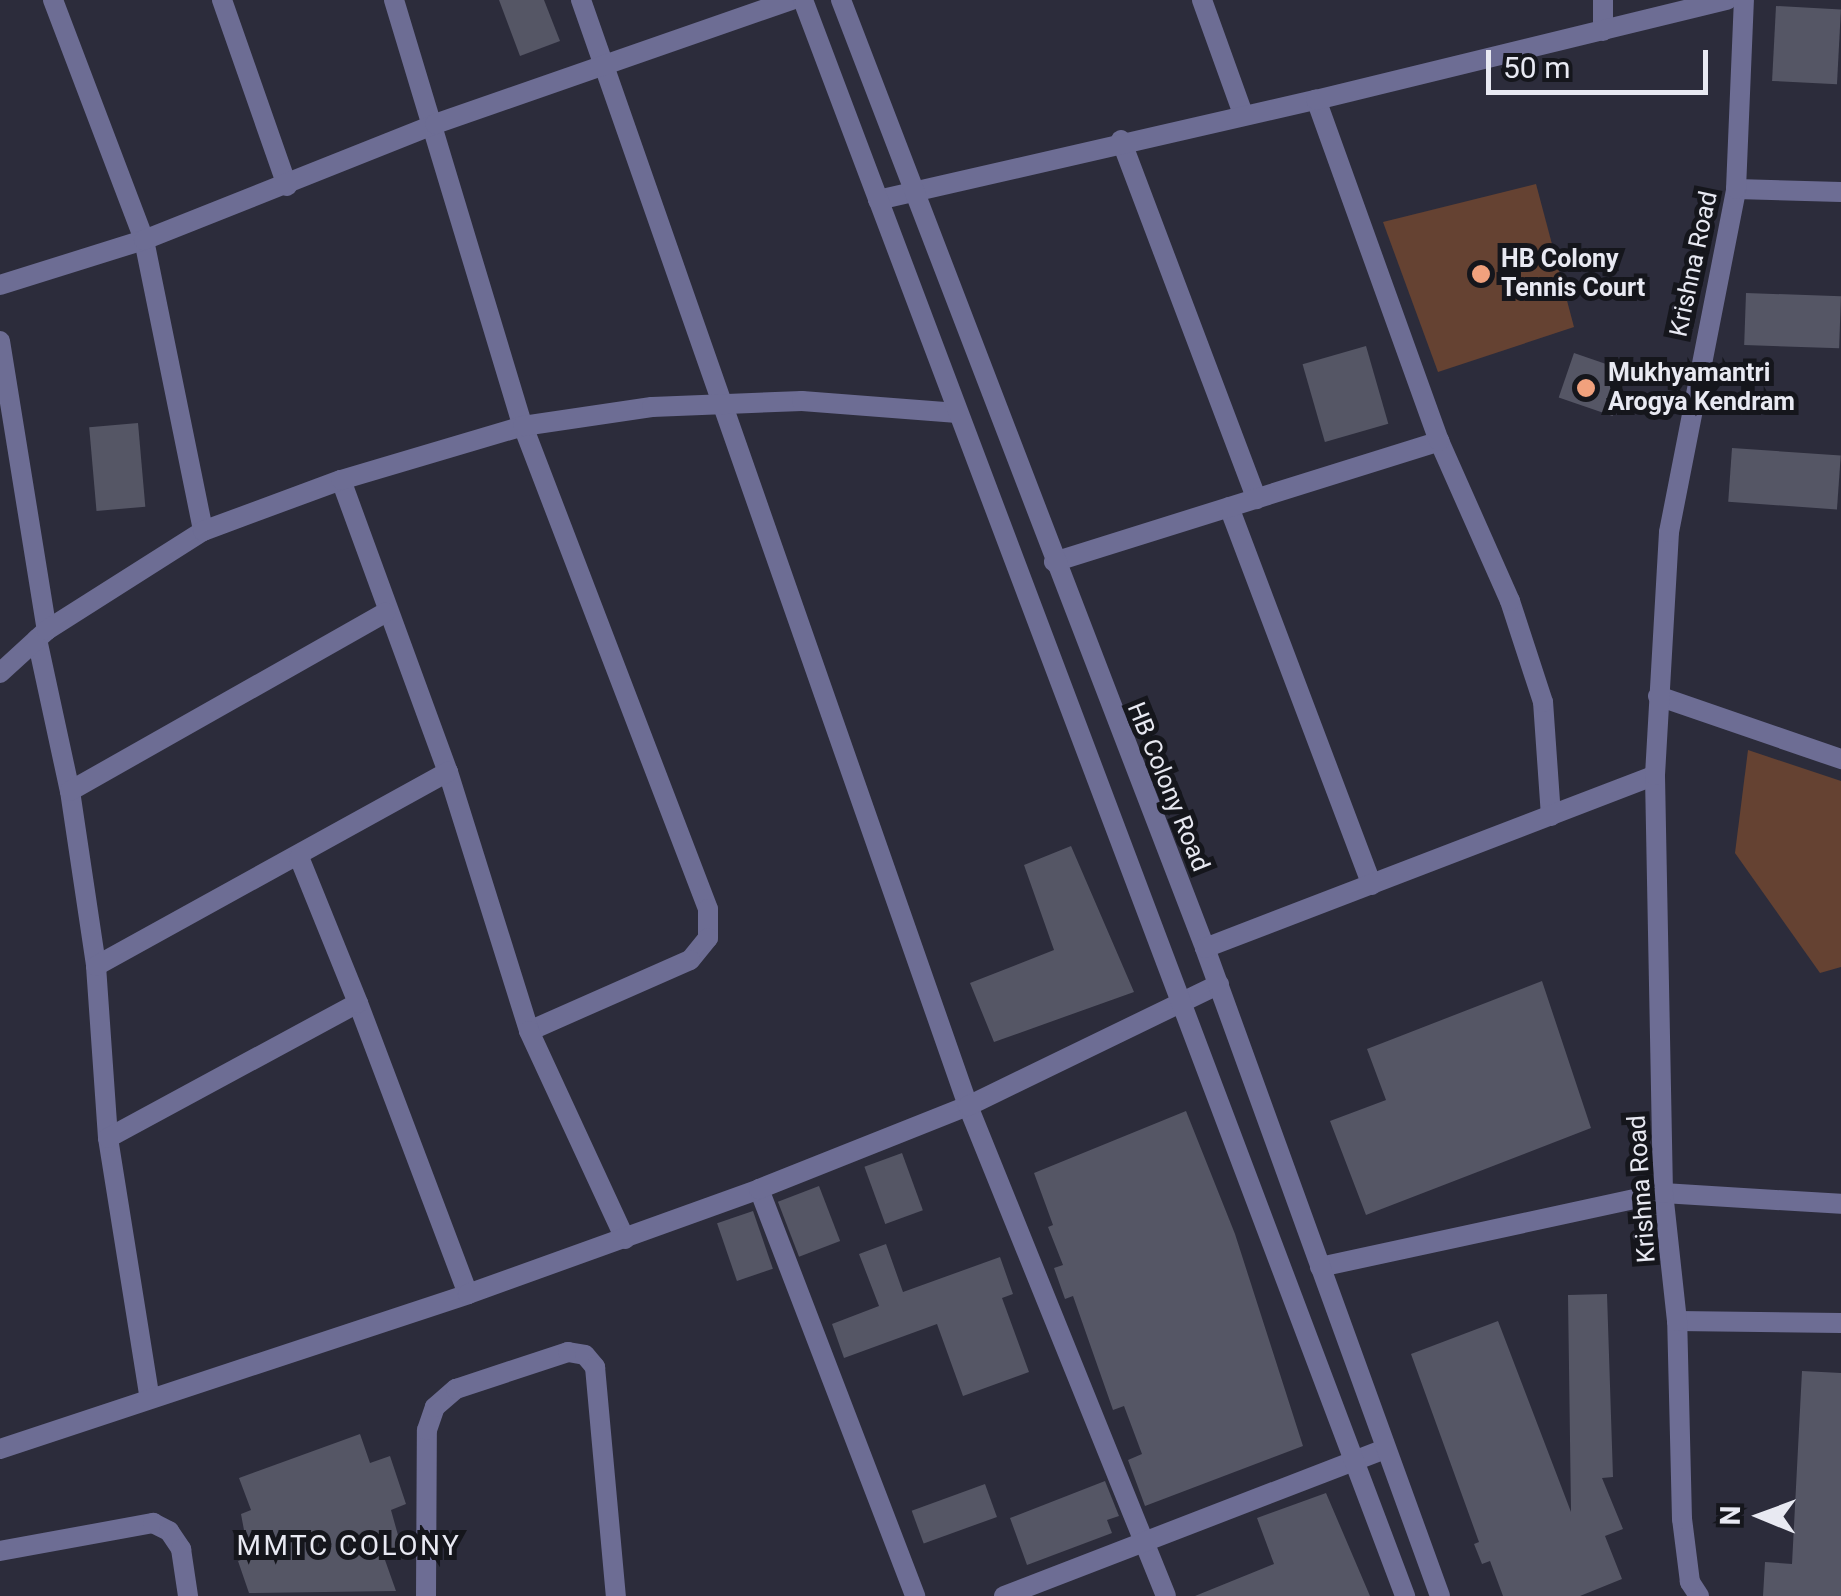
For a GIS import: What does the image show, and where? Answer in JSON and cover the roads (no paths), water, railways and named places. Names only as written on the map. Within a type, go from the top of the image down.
[{"type":"street","points":[[53,0],[144,240],[204,531]]},
{"type":"street","points":[[222,0],[288,186]]},
{"type":"street","points":[[394,0],[435,124],[523,426],[708,908],[708,938],[690,960],[529,1030]]},
{"type":"street","points":[[581,0],[968,1106],[1166,1596]]},
{"type":"street","points":[[0,284],[144,240],[288,186],[435,124],[792,0]]},
{"type":"street","points":[[803,0],[1185,1000],[1404,1596]]},
{"type":"street","name":"HB Colony Road","points":[[841,0],[1054,562],[1206,948],[1440,1596]]},
{"type":"street","points":[[1202,0],[1243,114]]},
{"type":"street","points":[[1603,0],[1603,31]]},
{"type":"street","points":[[878,200],[912,188],[1316,100],[1727,0]]},
{"type":"street","name":"Krishna Road","points":[[1699,1596],[1690,1582],[1682,1519],[1677,1322],[1663,1193],[1655,774],[1669,532],[1736,189],[1744,0]]},
{"type":"street","points":[[1316,100],[1438,442],[1510,601],[1543,702],[1551,816]]},
{"type":"street","points":[[1121,140],[1257,499]]},
{"type":"street","points":[[1736,189],[1841,192]]},
{"type":"street","points":[[0,341],[96,966],[108,1138],[149,1396]]},
{"type":"street","points":[[0,672],[42,634],[204,531],[341,480],[523,426],[652,406],[802,401],[958,413]]},
{"type":"street","points":[[1054,562],[1438,442]]},
{"type":"street","points":[[341,480],[384,613],[448,772],[529,1030],[624,1239]]},
{"type":"street","points":[[1229,508],[1372,885]]},
{"type":"street","points":[[70,790],[384,613]]},
{"type":"street","points":[[1658,696],[1841,759]]},
{"type":"street","points":[[96,966],[448,772]]},
{"type":"street","points":[[1206,948],[1655,774]]},
{"type":"street","points":[[299,857],[468,1294]]},
{"type":"street","points":[[0,1448],[468,1294],[760,1189],[968,1106],[1218,984]]},
{"type":"street","points":[[108,1138],[358,1002]]},
{"type":"street","points":[[760,1189],[915,1596]]},
{"type":"street","points":[[1320,1267],[1663,1193],[1841,1204]]},
{"type":"street","points":[[1677,1322],[1841,1323]]},
{"type":"street","points":[[426,1596],[427,1430],[434,1406],[456,1388],[568,1352],[585,1355],[595,1366],[616,1596]]},
{"type":"street","points":[[1004,1596],[1385,1448]]},
{"type":"street","points":[[0,1551],[153,1522],[169,1531],[181,1550],[188,1596]]},
{"type":"place","name":"HB Colony Tennis Court","points":[[1481,274]]},
{"type":"place","name":"Mukhyamantri Arogya Kendram","points":[[1586,388]]},
{"type":"district","name":"MMTC COLONY","points":[[349,1546]]}]
